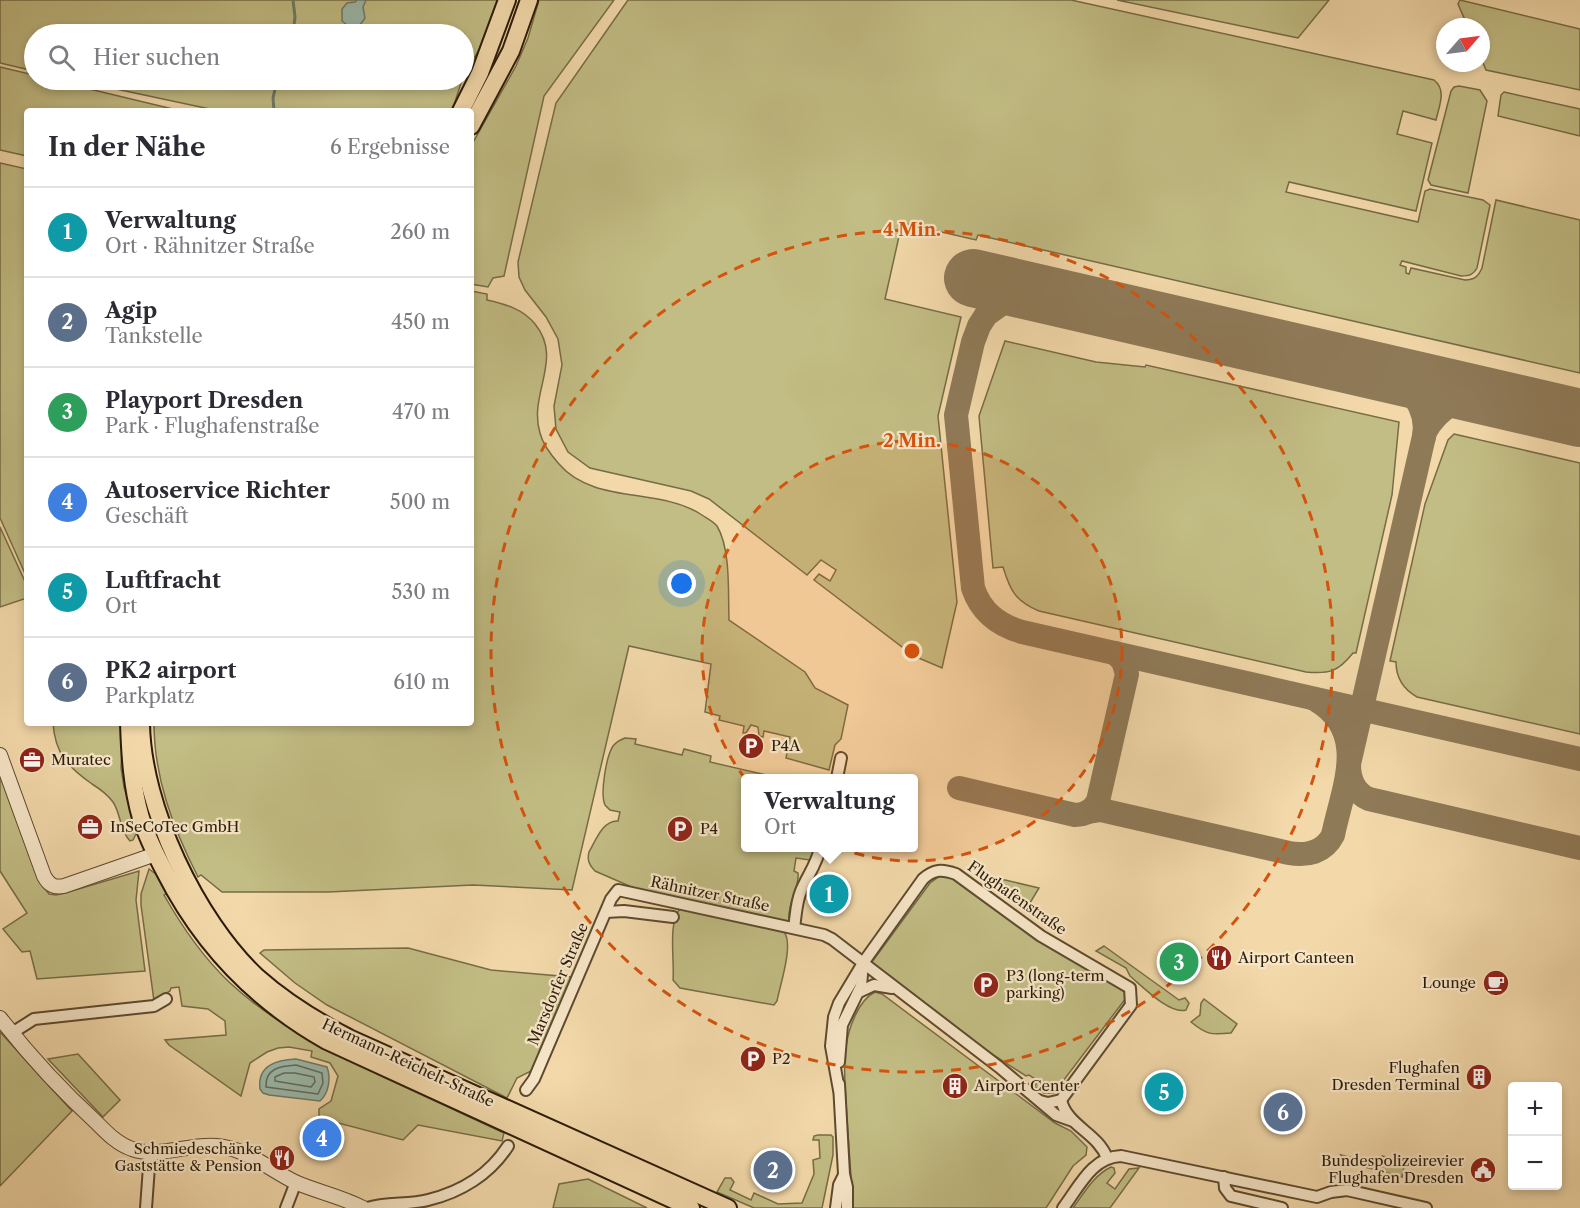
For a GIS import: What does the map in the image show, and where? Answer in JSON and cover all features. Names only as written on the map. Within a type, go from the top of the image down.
[{"type":"main road","points":[[474,85],[507,0]]},
{"type":"main road","points":[[474,120],[511,51],[529,0]]},
{"type":"main road","points":[[462,108],[472,90]]},
{"type":"main road","name":"Hermann-Reichelt-Straße","points":[[129,726],[135,792],[142,819],[156,854],[182,905],[220,956],[255,992],[304,1028],[359,1057],[691,1208]]},
{"type":"main road","name":"Hermann-Reichelt-Straße","points":[[141,726],[147,780],[172,848],[199,902],[225,941],[256,976],[302,1012],[349,1038],[728,1208]]},
{"type":"main road","points":[[156,854],[172,848]]},
{"type":"street","points":[[0,755],[48,883],[57,888],[156,854]]},
{"type":"street","points":[[838,774],[841,758]]},
{"type":"street","points":[[794,928],[801,890],[818,861],[819,852]]},
{"type":"street","name":"Flughafenstraße","points":[[839,1090],[831,1046],[834,1017],[845,989],[923,879],[933,871],[941,870],[957,874],[1041,936],[1130,988],[1131,1005],[1061,1100]]},
{"type":"street","name":"Rähnitzer Straße","points":[[618,890],[824,935],[896,988]]},
{"type":"street","name":"Marsdorfer Straße","points":[[526,1090],[534,1078],[611,899],[618,890]]},
{"type":"street","points":[[606,912],[624,911],[673,917]]},
{"type":"street","name":"Flughafenstraße","points":[[847,1208],[838,1051],[842,1025],[863,979],[863,963]]},
{"type":"street","points":[[859,992],[874,985],[896,988],[1056,1115],[1073,1121]]},
{"type":"street","points":[[12,1033],[34,1019],[154,1006],[166,999]]},
{"type":"street","points":[[0,1018],[81,1109],[114,1139],[130,1149],[150,1153],[198,1146],[219,1146],[243,1152],[296,1182],[365,1208],[429,1200],[472,1183],[499,1160],[508,1146]]},
{"type":"street","points":[[1040,1101],[1048,1103],[1061,1100],[1065,1111],[1073,1121],[1094,1138],[1107,1158]]},
{"type":"street","points":[[146,1208],[150,1153]]},
{"type":"street","points":[[1062,1208],[1093,1167],[1107,1158],[1127,1156],[1317,1197],[1338,1190],[1352,1191],[1426,1208]]},
{"type":"street","name":"Flughafenstraße","points":[[836,1208],[839,1185],[844,1174]]},
{"type":"street","points":[[1224,1177],[1225,1188],[1231,1196],[1282,1208]]},
{"type":"street","points":[[286,1208],[296,1182]]},
{"type":"shaded area","points":[[0,0],[501,0],[491,31],[474,58],[474,24],[24,24],[24,69],[0,63]]},
{"type":"shaded area","points":[[539,0],[614,0],[544,96],[504,276],[493,278],[488,287],[474,285],[474,141],[516,66],[528,38]]},
{"type":"shaded area","points":[[628,0],[1071,0],[1434,80],[1441,93],[1436,120],[1403,111],[1397,134],[1432,143],[1416,211],[1289,182],[1286,192],[1418,222],[1425,191],[1430,189],[1483,200],[1490,205],[1477,268],[1472,274],[1461,276],[1402,261],[1400,265],[1406,267],[1406,273],[1409,274],[1411,268],[1465,280],[1475,277],[1482,268],[1496,200],[1580,220],[1580,373],[978,235],[976,240],[902,223],[885,299],[961,317],[938,416],[957,602],[942,668],[914,656],[814,580],[819,574],[830,581],[836,570],[821,560],[807,575],[709,499],[691,491],[590,468],[568,452],[556,429],[554,406],[562,365],[558,339],[546,317],[525,290],[519,277],[518,262],[556,103]]},
{"type":"shaded area","points":[[1117,0],[1329,0],[1298,38]]},
{"type":"shaded area","points":[[1460,0],[1580,29],[1580,90],[1490,71],[1490,18],[1464,18],[1458,4]]},
{"type":"shaded area","points":[[0,67],[24,73],[24,90],[94,90],[169,108],[24,108],[24,155],[0,150]]},
{"type":"shaded area","points":[[1454,87],[1480,90],[1487,101],[1468,193],[1431,185],[1428,180],[1451,91]]},
{"type":"shaded area","points":[[121,90],[459,90],[453,108],[205,108]]},
{"type":"shaded area","points":[[1504,92],[1580,109],[1580,136],[1498,116],[1501,95]]},
{"type":"shaded area","points":[[0,163],[24,168],[24,571],[0,518]]},
{"type":"shaded area","points":[[474,292],[487,294],[487,300],[507,305],[525,314],[543,337],[546,364],[538,404],[538,419],[543,442],[559,464],[573,477],[590,485],[685,506],[717,526],[727,559],[729,620],[805,672],[815,688],[848,705],[841,739],[835,745],[829,770],[786,758],[790,737],[764,731],[763,737],[759,736],[758,727],[751,725],[746,733],[743,733],[744,726],[719,720],[720,716],[705,712],[711,664],[629,646],[572,890],[473,885],[328,892],[222,892],[201,875],[198,877],[181,840],[161,783],[154,726],[474,726]]},
{"type":"shaded area","points":[[1005,341],[1096,362],[1145,367],[1146,365],[1399,422],[1392,495],[1356,653],[1353,653],[1338,668],[1321,673],[1306,672],[1039,611],[1019,599],[1008,582],[1003,567],[993,568],[979,416]]},
{"type":"shaded area","points":[[1454,434],[1580,463],[1580,734],[1417,697],[1401,683],[1396,662],[1390,661],[1425,504],[1448,440]]},
{"type":"shaded area","points":[[0,527],[24,579],[24,599],[0,607]]},
{"type":"shaded area","points":[[53,726],[123,726],[121,768],[137,832],[133,840],[130,841],[127,837],[111,799],[76,772],[64,759]]},
{"type":"shaded area","name":"P4","points":[[636,739],[635,744],[682,755],[684,749],[711,756],[710,762],[762,774],[741,774],[741,852],[814,852],[810,860],[796,858],[794,871],[798,873],[798,879],[789,920],[786,923],[634,888],[593,869],[588,860],[589,852],[604,827],[618,821],[620,812],[610,810],[605,805],[603,784],[610,751],[620,740]]},
{"type":"shaded area","points":[[0,774],[40,882],[49,894],[65,893],[139,871],[136,900],[145,971],[37,979],[30,951],[22,952],[3,929],[27,913],[0,871]]},
{"type":"shaded area","points":[[149,869],[157,875],[168,893],[164,895],[178,919],[210,962],[229,982],[265,1012],[325,1048],[504,1133],[502,1141],[418,1125],[403,1140],[319,1118],[319,1109],[331,1101],[338,1076],[330,1063],[311,1057],[312,1051],[289,1047],[267,1052],[250,1063],[241,1096],[169,1045],[165,1040],[226,1035],[225,1021],[208,1009],[182,1006],[179,987],[171,988],[154,1001],[141,905],[141,894]]},
{"type":"shaded area","points":[[975,873],[1039,888],[1027,908],[1024,909]]},
{"type":"shaded area","name":"P3 (long-term parking)","points":[[940,876],[953,878],[1034,937],[1103,975],[1125,993],[1126,998],[1054,1093],[1044,1093],[1035,1087],[1037,1080],[1029,1075],[1026,1076],[972,1041],[872,965],[930,883]]},
{"type":"shaded area","points":[[681,908],[784,932],[787,938],[787,955],[777,1001],[774,1005],[680,988],[673,980],[672,942],[674,922]]},
{"type":"shaded area","points":[[1104,946],[1179,1000],[1185,998],[1189,1003],[1186,1010],[1179,1010],[1164,1004],[1130,976],[1126,968],[1096,951]]},
{"type":"shaded area","points":[[408,948],[491,970],[571,977],[533,1070],[517,1078],[507,1098],[327,1005],[295,983],[260,953],[264,950]]},
{"type":"shaded area","points":[[875,992],[882,994],[1055,1123],[1071,1131],[1087,1147],[1086,1155],[1073,1166],[1046,1208],[853,1208],[845,1054],[855,1016],[869,996]]},
{"type":"shaded area","points":[[1204,999],[1237,1024],[1231,1033],[1210,1033],[1191,1022],[1200,1015],[1201,1003]]},
{"type":"shaded area","points":[[0,1032],[72,1111],[0,1186]]},
{"type":"shaded area","points":[[78,1054],[120,1100],[103,1117],[48,1059]]},
{"type":"shaded area","points":[[814,1136],[833,1137],[833,1155],[822,1208],[754,1208],[717,1192],[725,1178],[731,1178],[734,1182],[730,1190],[751,1200],[754,1193],[778,1204],[802,1203],[814,1174],[813,1160],[820,1158],[819,1140],[813,1140]]},
{"type":"shaded area","points":[[1341,1155],[1380,1165],[1382,1156],[1405,1162],[1402,1177],[1347,1162]]},
{"type":"shaded area","points":[[1111,1167],[1114,1168],[1115,1173],[1107,1183],[1115,1189],[1129,1169],[1139,1168],[1110,1208],[1073,1208],[1094,1180]]},
{"type":"shaded area","points":[[588,1179],[647,1208],[553,1208],[559,1184]]},
{"type":"water","points":[[366,0],[363,7],[365,18],[361,24],[346,24],[342,21],[342,9],[347,3]]},
{"type":"water","points":[[296,1059],[327,1067],[328,1085],[320,1101],[269,1095],[260,1089],[260,1081],[265,1069],[275,1063]]},
{"type":"waterway","points":[[293,0],[294,24]]},
{"type":"waterway","points":[[274,108],[275,90]]},
{"type":"taxiway","points":[[1054,297],[1029,294],[1007,300],[986,315],[973,342],[956,415],[973,588],[981,604],[991,616],[1005,626],[1022,632],[1580,759]]},
{"type":"taxiway","points":[[1381,372],[1400,381],[1408,388],[1420,406],[1425,426],[1424,437]]},
{"type":"taxiway","points":[[1490,397],[1470,397],[1452,404],[1430,423],[1425,432],[1349,764],[1350,775],[1356,789],[1369,799],[1580,848]]},
{"type":"taxiway","points":[[959,788],[1075,815],[1086,813],[1091,809],[1098,801],[1127,674],[1123,661],[1115,653]]},
{"type":"taxiway","points":[[1088,812],[1101,810],[1289,853],[1314,852],[1325,846],[1333,835],[1348,762],[1348,744],[1343,728],[1333,713],[1316,700]]},
{"type":"runway","points":[[973,278],[1580,418]]},
{"type":"place","name":"P4A","points":[[751,746]]},
{"type":"place","name":"Muratec","points":[[32,760]]},
{"type":"place","name":"InSeCoTec GmbH","points":[[90,827]]},
{"type":"place","name":"P4","points":[[680,829]]},
{"type":"place","name":"Verwaltung","points":[[829,894]]},
{"type":"place","name":"Airport Canteen","points":[[1219,958]]},
{"type":"place","name":"Playport Dresden","points":[[1179,962]]},
{"type":"place","name":"Lounge","points":[[1496,983]]},
{"type":"place","name":"P3 (long-term parking)","points":[[986,985]]},
{"type":"place","name":"P2","points":[[753,1059]]},
{"type":"place","name":"Flughafen Dresden Terminal","points":[[1479,1077]]},
{"type":"place","name":"Airport Center","points":[[955,1086]]},
{"type":"place","name":"Luftfracht","points":[[1164,1092]]},
{"type":"place","name":"PK2 airport","points":[[1283,1112]]},
{"type":"place","name":"Autoservice Richter","points":[[322,1138]]},
{"type":"place","name":"Schmiedeschänke Gaststätte & Pension","points":[[282,1158]]},
{"type":"place","name":"Agip","points":[[773,1170]]},
{"type":"place","name":"Bundespolizeirevier Flughafen Dresden","points":[[1483,1170]]}]
